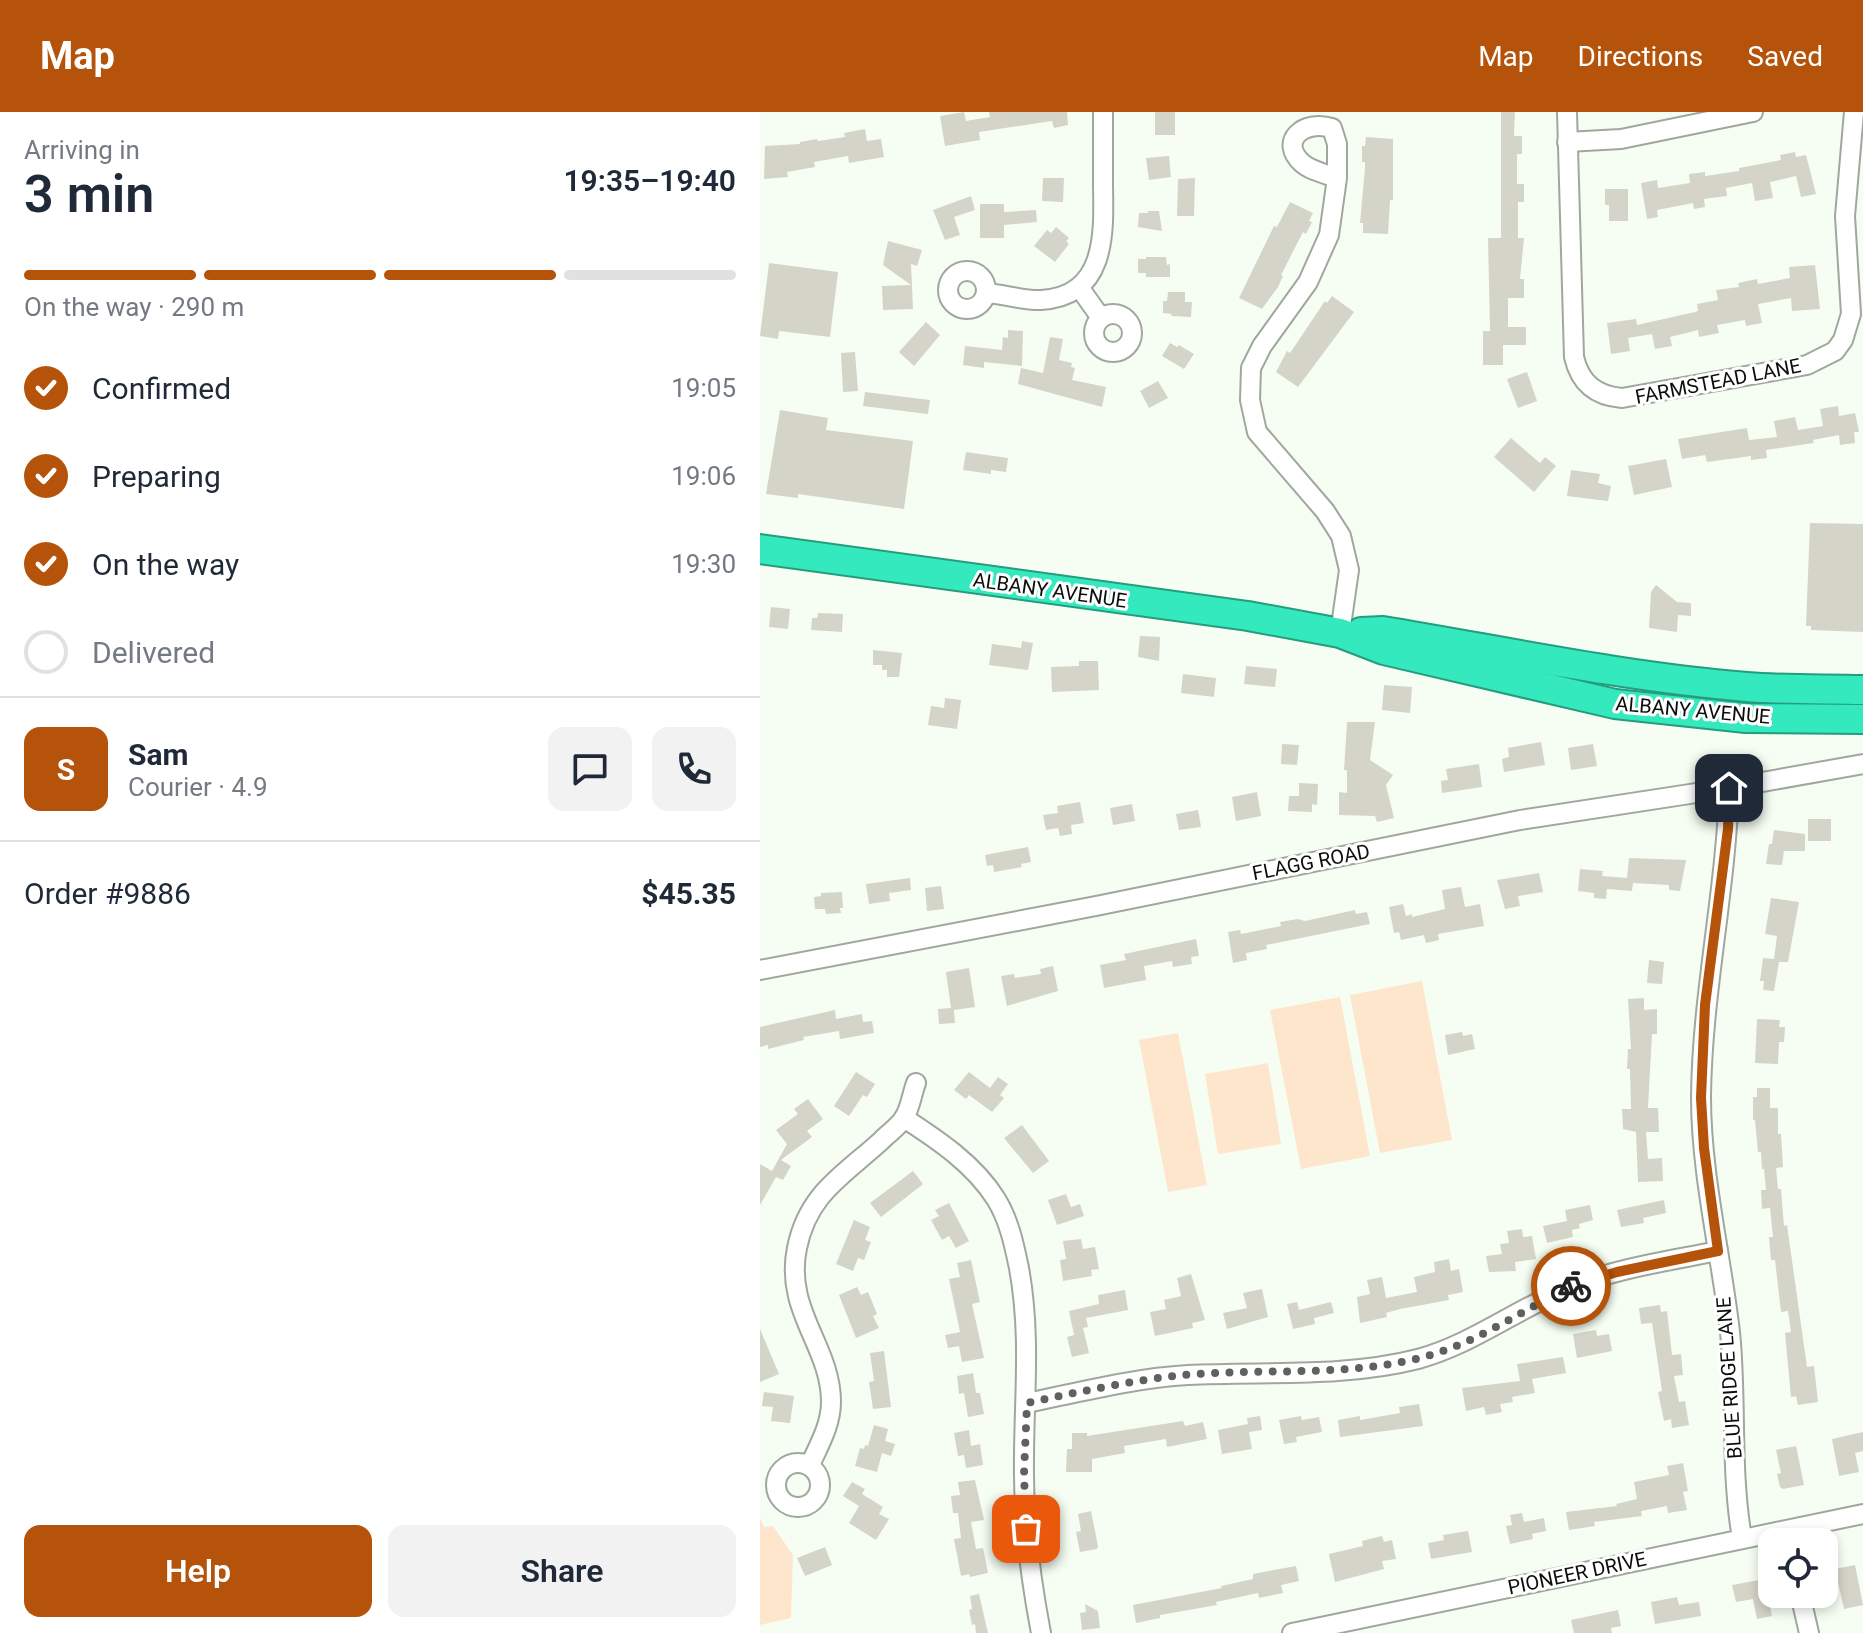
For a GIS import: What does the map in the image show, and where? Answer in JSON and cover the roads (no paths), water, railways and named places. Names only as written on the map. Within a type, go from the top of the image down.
[{"type":"highway","name":"ALBANY AVENUE","points":[[760,549],[1248,616],[1340,633],[1384,650],[1615,704],[1746,718],[1863,719]]},
{"type":"highway","name":"ALBANY AVENUE","points":[[1340,633],[1383,631],[1711,683],[1863,690]]},
{"type":"street","points":[[986,293],[1039,300],[1059,297],[1079,287],[1095,267],[1103,237],[1103,112]]},
{"type":"street","name":"FARMSTEAD LANE","points":[[1567,112],[1576,367],[1581,377],[1598,393],[1609,397],[1636,398],[1807,365],[1835,351],[1848,329],[1851,314],[1845,216],[1854,112]]},
{"type":"street","points":[[1567,142],[1621,139],[1753,112]]},
{"type":"street","points":[[1337,178],[1329,235],[1308,282],[1262,346],[1251,368],[1250,400],[1257,432],[1325,511],[1341,536],[1349,570],[1340,633]]},
{"type":"street","points":[[1079,287],[1101,318]]},
{"type":"street","name":"FLAGG ROAD","points":[[760,970],[1520,820],[1863,764]]},
{"type":"street","name":"BLUE RIDGE LANE","points":[[1729,788],[1728,829],[1705,1005],[1701,1098],[1704,1148],[1730,1333],[1734,1472],[1742,1538]]},
{"type":"street","points":[[810,1465],[826,1432],[831,1403],[822,1362],[796,1296],[794,1274],[801,1232],[821,1194],[904,1118],[916,1083]]},
{"type":"street","points":[[904,1118],[941,1142],[976,1174],[1002,1209],[1013,1237],[1027,1325],[1026,1529],[1041,1633]]},
{"type":"street","points":[[1027,1403],[1185,1375],[1366,1369],[1419,1358],[1466,1342],[1570,1287],[1617,1272],[1718,1251]]},
{"type":"street","name":"PIONEER DRIVE","points":[[1815,1528],[1863,1514]]},
{"type":"street","name":"PIONEER DRIVE","points":[[1292,1633],[1742,1538],[1758,1537]]},
{"type":"street","points":[[1803,1608],[1809,1633]]}]
